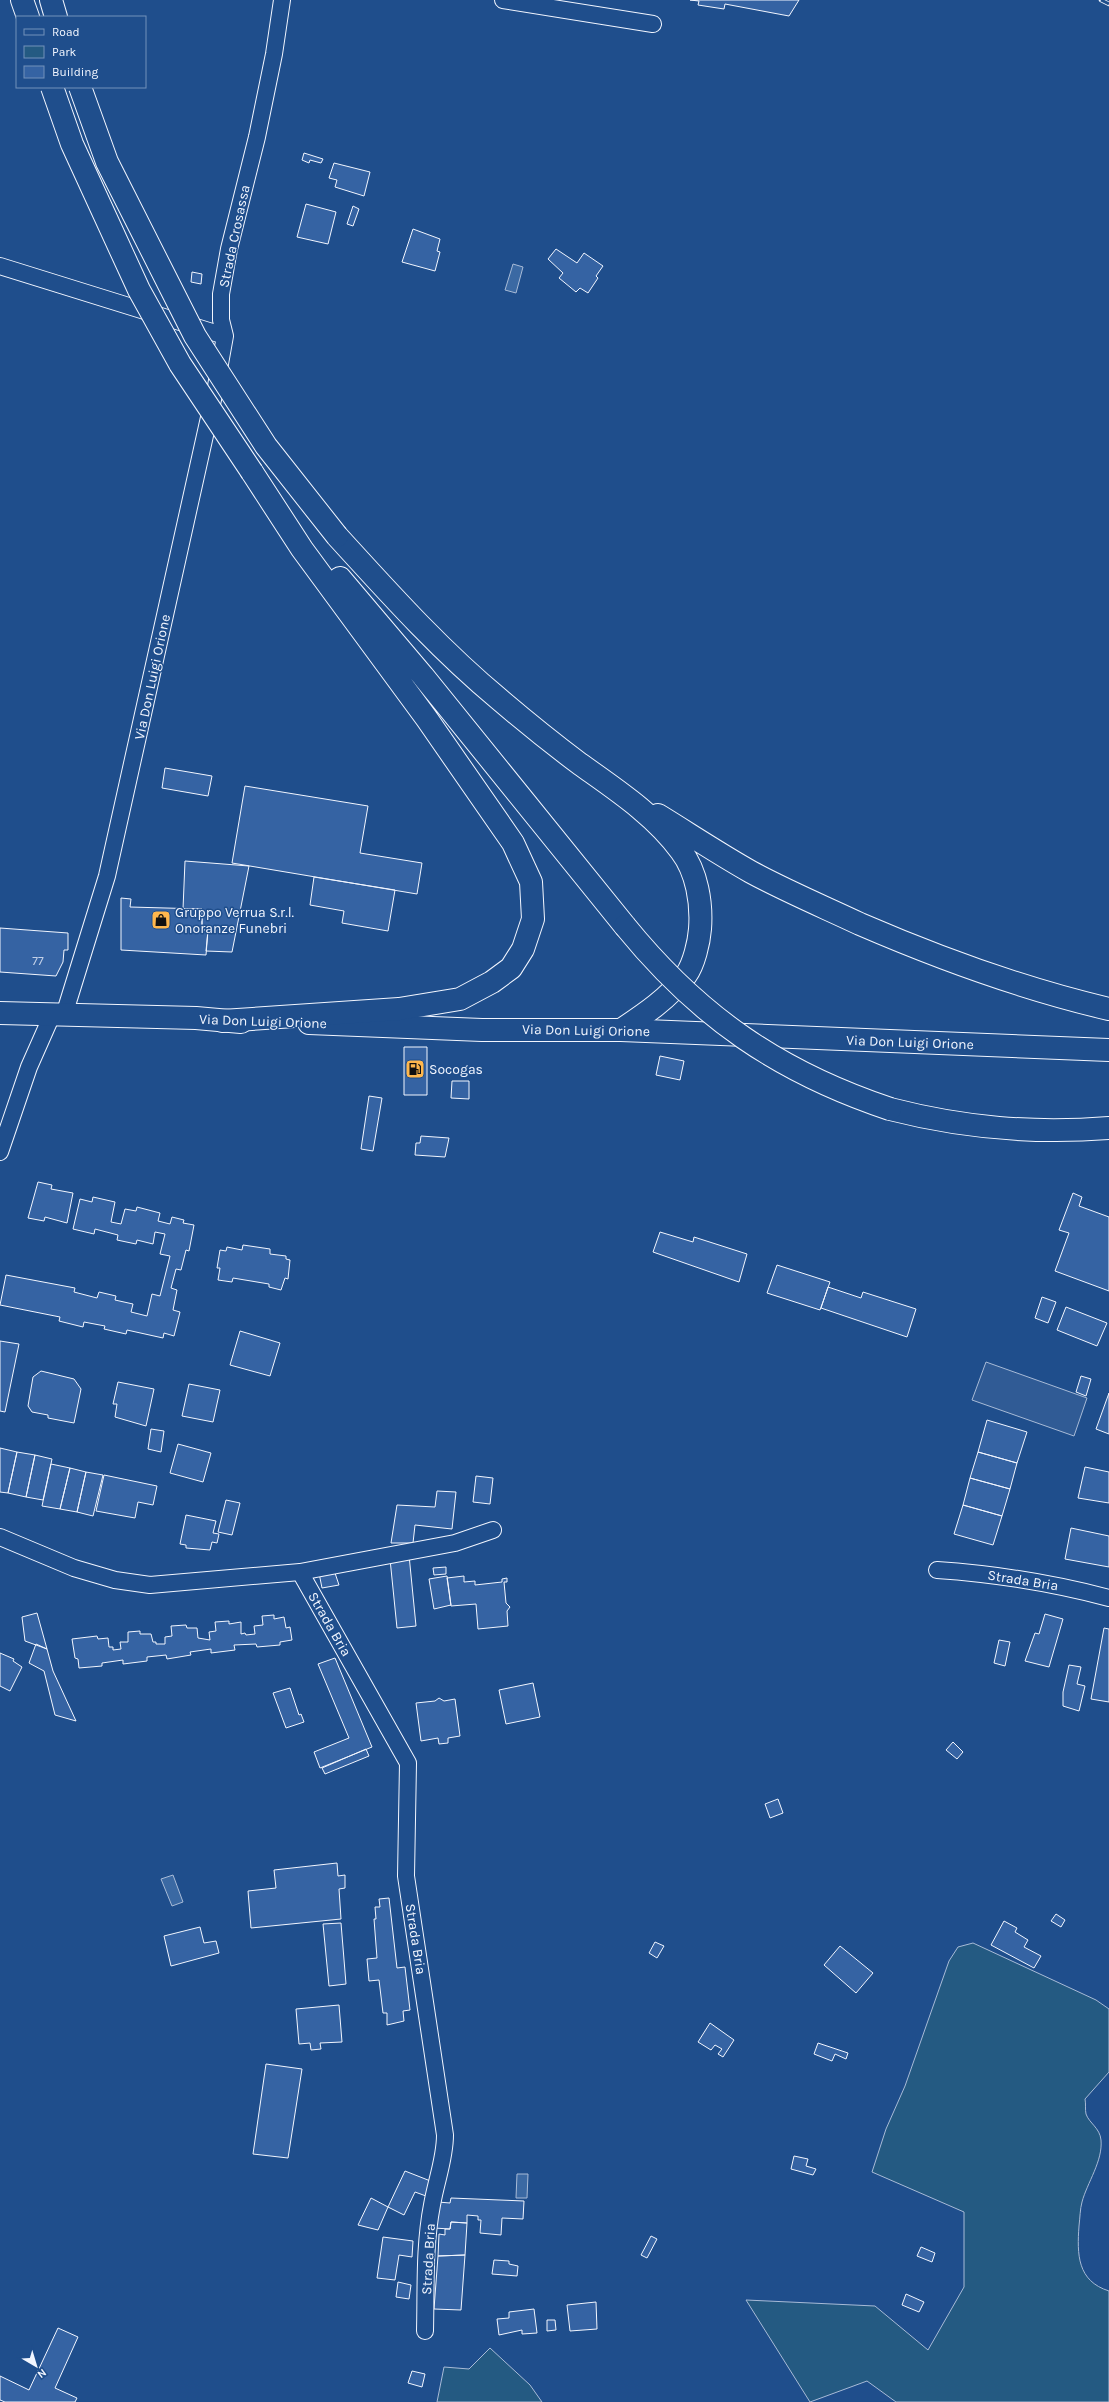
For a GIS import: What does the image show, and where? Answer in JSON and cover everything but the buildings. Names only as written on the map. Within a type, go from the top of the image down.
[{"type":"main road","points":[[22,0],[28,16]]},
{"type":"main road","points":[[51,0],[56,16]]},
{"type":"main road","points":[[52,88],[72,144],[139,290],[180,364],[252,472],[428,719],[513,843],[532,882],[533,919],[523,949],[511,968],[492,982],[460,1000],[400,1009],[222,1021]]},
{"type":"main road","points":[[80,88],[107,162],[195,336],[228,391],[266,446],[337,536],[402,607],[462,667],[546,738],[648,816],[682,852],[695,879],[702,908],[700,939],[688,974],[658,1005],[621,1030]]},
{"type":"main road","points":[[306,546],[423,676],[648,955],[684,991],[712,1016],[754,1046],[793,1069],[845,1092],[890,1109],[957,1123],[1017,1130],[1071,1131],[1109,1128]]},
{"type":"main road","points":[[601,779],[751,872],[822,907],[982,973],[1065,999],[1109,1009]]},
{"type":"main road","name":"Via Don Luigi Orione","points":[[0,1013],[196,1018],[222,1021],[482,1030],[621,1030],[1109,1050]]},
{"type":"street","name":"Strada Crosassa","points":[[225,336],[221,320],[221,294],[229,249],[257,137],[274,54],[282,0]]},
{"type":"street","points":[[503,0],[653,24]]},
{"type":"street","points":[[0,266],[225,336]]},
{"type":"street","name":"Via Don Luigi Orione","points":[[58,1015],[107,876],[225,336]]},
{"type":"street","points":[[0,1152],[29,1067],[58,1015]]},
{"type":"street","name":"Strada Bria","points":[[0,1538],[74,1568],[135,1584],[150,1585],[230,1580],[300,1572],[455,1543],[493,1530]]},
{"type":"street","name":"Strada Bria","points":[[937,1570],[998,1575],[1066,1587],[1109,1598]]},
{"type":"street","name":"Strada Bria","points":[[300,1572],[408,1763],[406,1876],[445,2135],[445,2148],[432,2205],[427,2241],[425,2331]]},
{"type":"green space","points":[[973,1943],[1096,2000],[1109,2009],[1109,2072],[1085,2099],[1086,2114],[1099,2132],[1101,2148],[1100,2156],[1081,2205],[1078,2247],[1081,2265],[1085,2273],[1091,2281],[1109,2291],[1109,2402],[896,2402],[867,2381],[810,2402],[746,2300],[875,2306],[928,2350],[964,2287],[964,2212],[872,2172],[886,2129],[905,2086],[949,1961],[958,1947]]},
{"type":"green space","points":[[490,2348],[530,2385],[542,2402],[437,2402],[444,2367],[469,2369]]},
{"type":"shaded area","points":[[513,264],[523,267],[516,293],[505,290]]},
{"type":"shaded area","points":[[986,1362],[1087,1398],[1074,1436],[972,1400]]},
{"type":"shaded area","points":[[173,1875],[183,1902],[172,1906],[161,1879]]},
{"type":"shaded area","points":[[517,2174],[528,2174],[527,2198],[516,2198]]},
{"type":"railway","points":[[1101,0],[1109,4]]},
{"type":"place","name":"Gruppo Verrua S.r.l. Onoranze Funebri","points":[[161,920]]},
{"type":"place","name":"Socogas","points":[[415,1069]]}]
